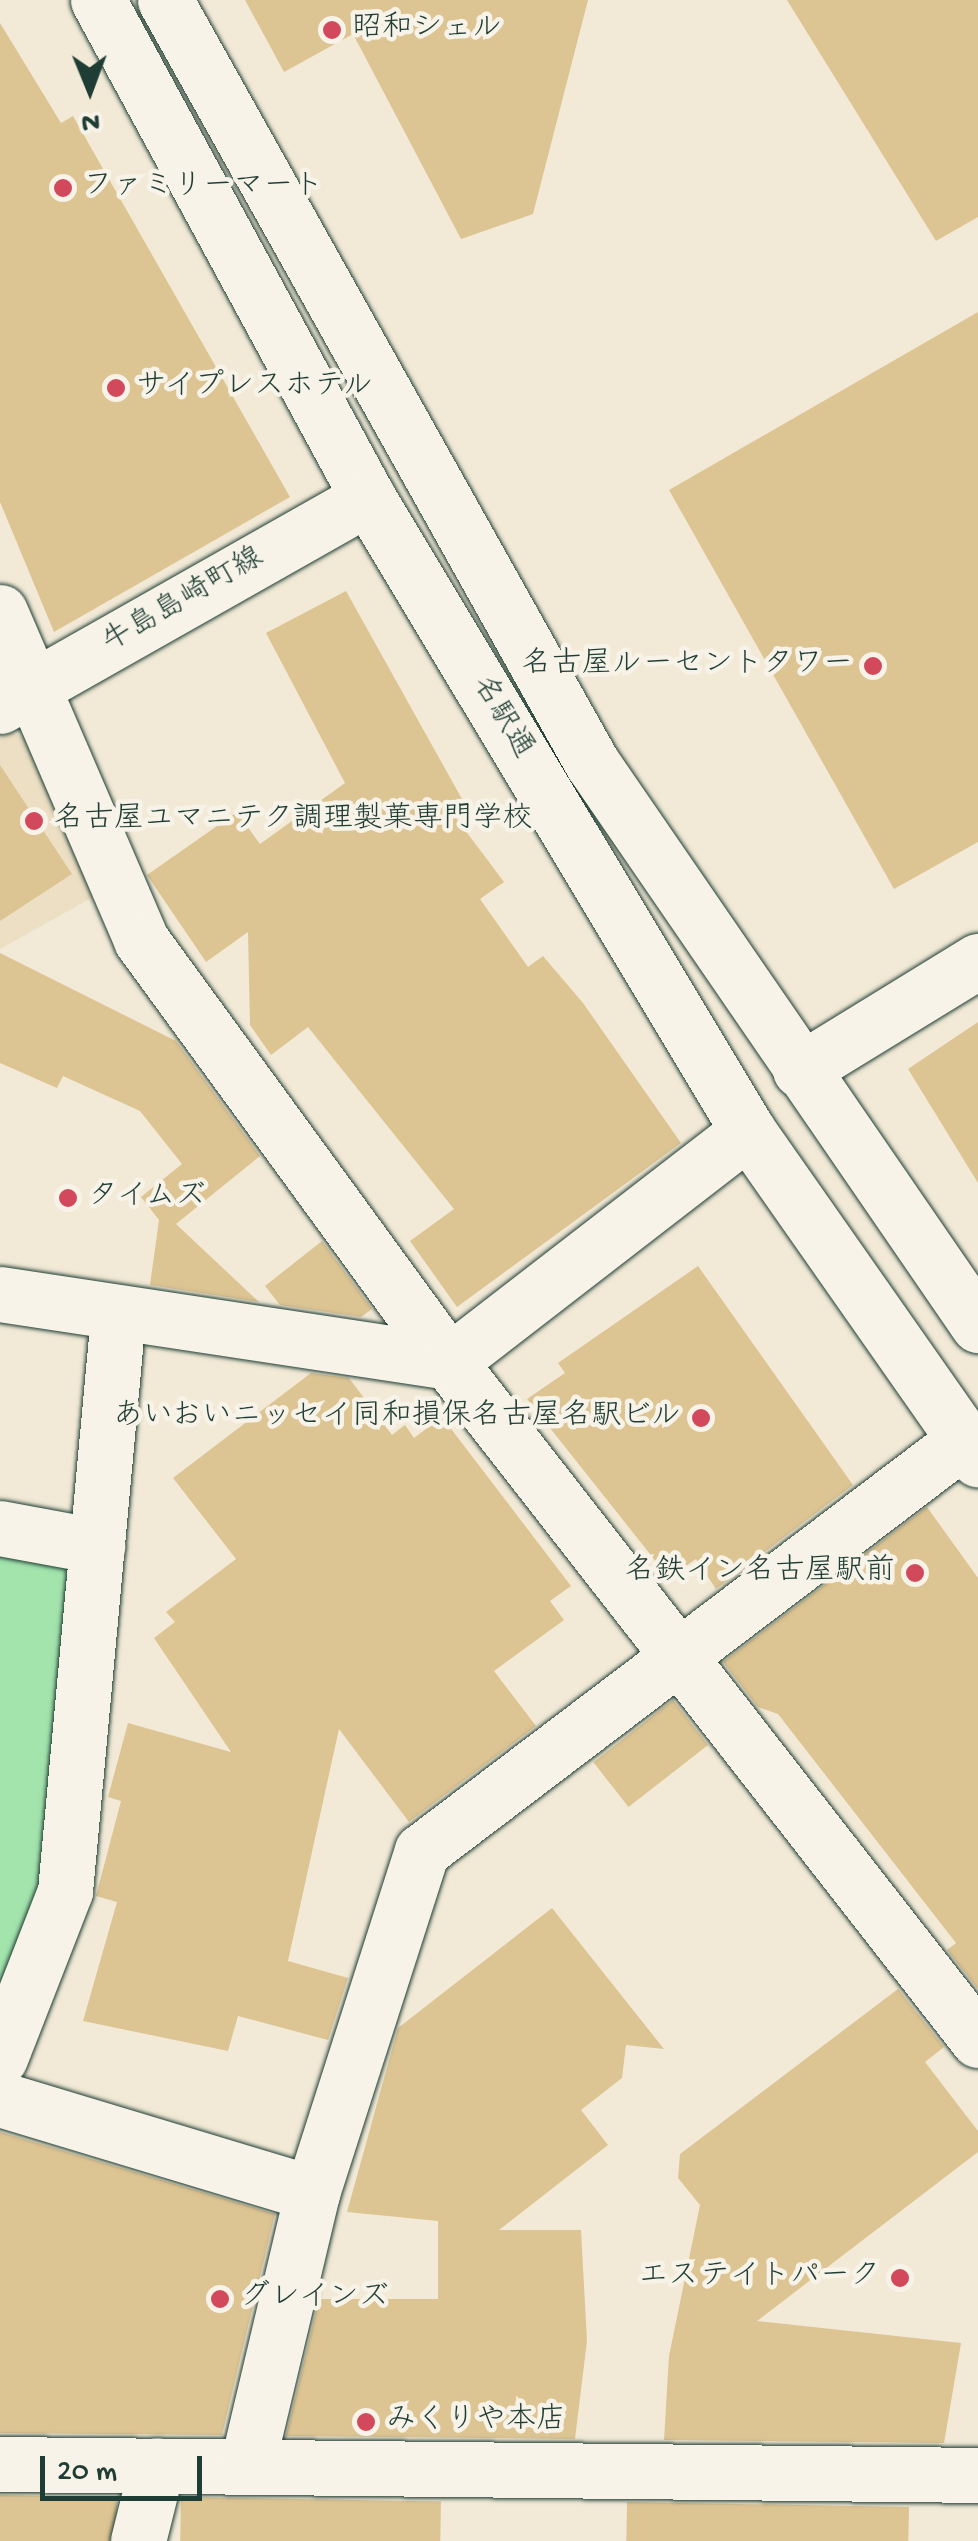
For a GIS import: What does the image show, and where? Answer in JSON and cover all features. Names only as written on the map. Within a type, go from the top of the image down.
[{"type":"street","name":"名駅通","points":[[98,0],[368,498],[748,1131],[971,1450]]},
{"type":"street","name":"名駅通","points":[[165,0],[592,762],[978,1326]]},
{"type":"street","name":"牛島島崎町線","points":[[15,698],[368,498]]},
{"type":"street","points":[[0,612],[15,698],[141,940],[448,1362],[978,2040]]},
{"type":"street","points":[[800,1070],[978,961]]},
{"type":"street","points":[[0,1294],[118,1315],[448,1362],[748,1131]]},
{"type":"street","points":[[0,2058],[65,1890],[118,1315]]},
{"type":"street","points":[[247,2466],[312,2193],[422,1851],[673,1653],[971,1450]]},
{"type":"street","points":[[0,1528],[97,1546]]},
{"type":"street","points":[[0,2100],[312,2193]]},
{"type":"street","points":[[0,2464],[978,2475]]},
{"type":"street","points":[[138,2541],[157,2466]]},
{"type":"shaded area","name":"名古屋ユマニテク調理製菓専門学校","points":[[11,732],[41,746],[95,896],[0,949],[0,738]]},
{"type":"green space","points":[[0,1550],[61,1560],[79,1582],[50,1881],[0,1999]]},
{"type":"building","points":[[245,0],[588,0],[533,214],[461,239],[353,34],[284,72]]},
{"type":"building","points":[[787,0],[978,0],[978,217],[936,241]]},
{"type":"building","points":[[0,23],[61,123],[73,116],[290,497],[54,632],[0,502]]},
{"type":"building","name":"名古屋ルーセントタワー","points":[[978,312],[978,842],[894,889],[669,490]]},
{"type":"building","points":[[346,591],[462,799],[447,806],[504,882],[480,899],[528,967],[543,956],[583,1003],[681,1143],[457,1307],[410,1241],[454,1209],[308,1027],[271,1055],[250,1025],[248,932],[206,962],[147,875],[237,812],[260,844],[345,783],[266,633]]},
{"type":"building","points":[[0,765],[72,874],[0,921]]},
{"type":"building","points":[[0,953],[176,1041],[260,1156],[176,1224],[259,1302],[150,1285],[159,1220],[141,1197],[182,1164],[140,1111],[63,1076],[57,1088],[0,1063]]},
{"type":"building","points":[[978,1022],[978,1183],[908,1069]]},
{"type":"building","points":[[322,1241],[372,1309],[361,1317],[280,1305],[265,1286]]},
{"type":"building","name":"あいおいニッセイ同和損保名古屋名駅ビル","points":[[698,1266],[853,1485],[716,1589],[696,1559],[669,1578],[527,1399],[565,1373],[558,1363]]},
{"type":"building","points":[[311,1373],[349,1378],[392,1435],[405,1425],[414,1438],[442,1417],[571,1586],[550,1601],[564,1620],[494,1671],[536,1726],[409,1822],[339,1729],[288,1961],[348,1978],[328,2040],[238,2016],[228,2051],[83,2021],[117,1902],[96,1896],[121,1801],[108,1797],[128,1723],[231,1752],[154,1638],[175,1622],[166,1612],[236,1559],[173,1478]]},
{"type":"building","points":[[927,1507],[978,1578],[978,1989],[947,1950],[956,1943],[778,1714],[758,1707],[723,1662]]},
{"type":"building","points":[[673,1700],[708,1745],[629,1807],[593,1762]]},
{"type":"building","points":[[552,1908],[664,2049],[626,2045],[622,2078],[581,2110],[608,2145],[499,2230],[581,2230],[587,2341],[575,2439],[286,2436],[319,2299],[438,2299],[438,2221],[347,2212],[398,2028]]},
{"type":"building","points":[[898,1989],[944,2047],[925,2062],[978,2131],[978,2152],[757,2321],[961,2343],[944,2443],[664,2440],[669,2356],[700,2205],[678,2178],[680,2154]]},
{"type":"building","points":[[0,2132],[275,2214],[222,2435],[0,2433]]},
{"type":"building","points":[[0,2495],[117,2497],[116,2541],[0,2541]]},
{"type":"building","points":[[181,2497],[441,2502],[440,2541],[180,2541]]},
{"type":"building","points":[[627,2502],[909,2507],[908,2541],[626,2541]]},
{"type":"place","name":"昭和シェル","points":[[332,30]]},
{"type":"place","name":"ファミリーマート","points":[[63,188]]},
{"type":"place","name":"サイプレスホテル","points":[[116,388]]},
{"type":"place","name":"名古屋ルーセントタワー","points":[[873,666]]},
{"type":"place","name":"名古屋ユマニテク調理製菓専門学校","points":[[34,821]]},
{"type":"place","name":"タイムズ","points":[[68,1198]]},
{"type":"place","name":"あいおいニッセイ同和損保名古屋名駅ビル","points":[[701,1418]]},
{"type":"place","name":"名鉄イン名古屋駅前","points":[[915,1573]]},
{"type":"place","name":"エステイトパーク","points":[[900,2278]]},
{"type":"place","name":"グレインズ","points":[[220,2299]]},
{"type":"place","name":"みくりや本店","points":[[366,2422]]}]
